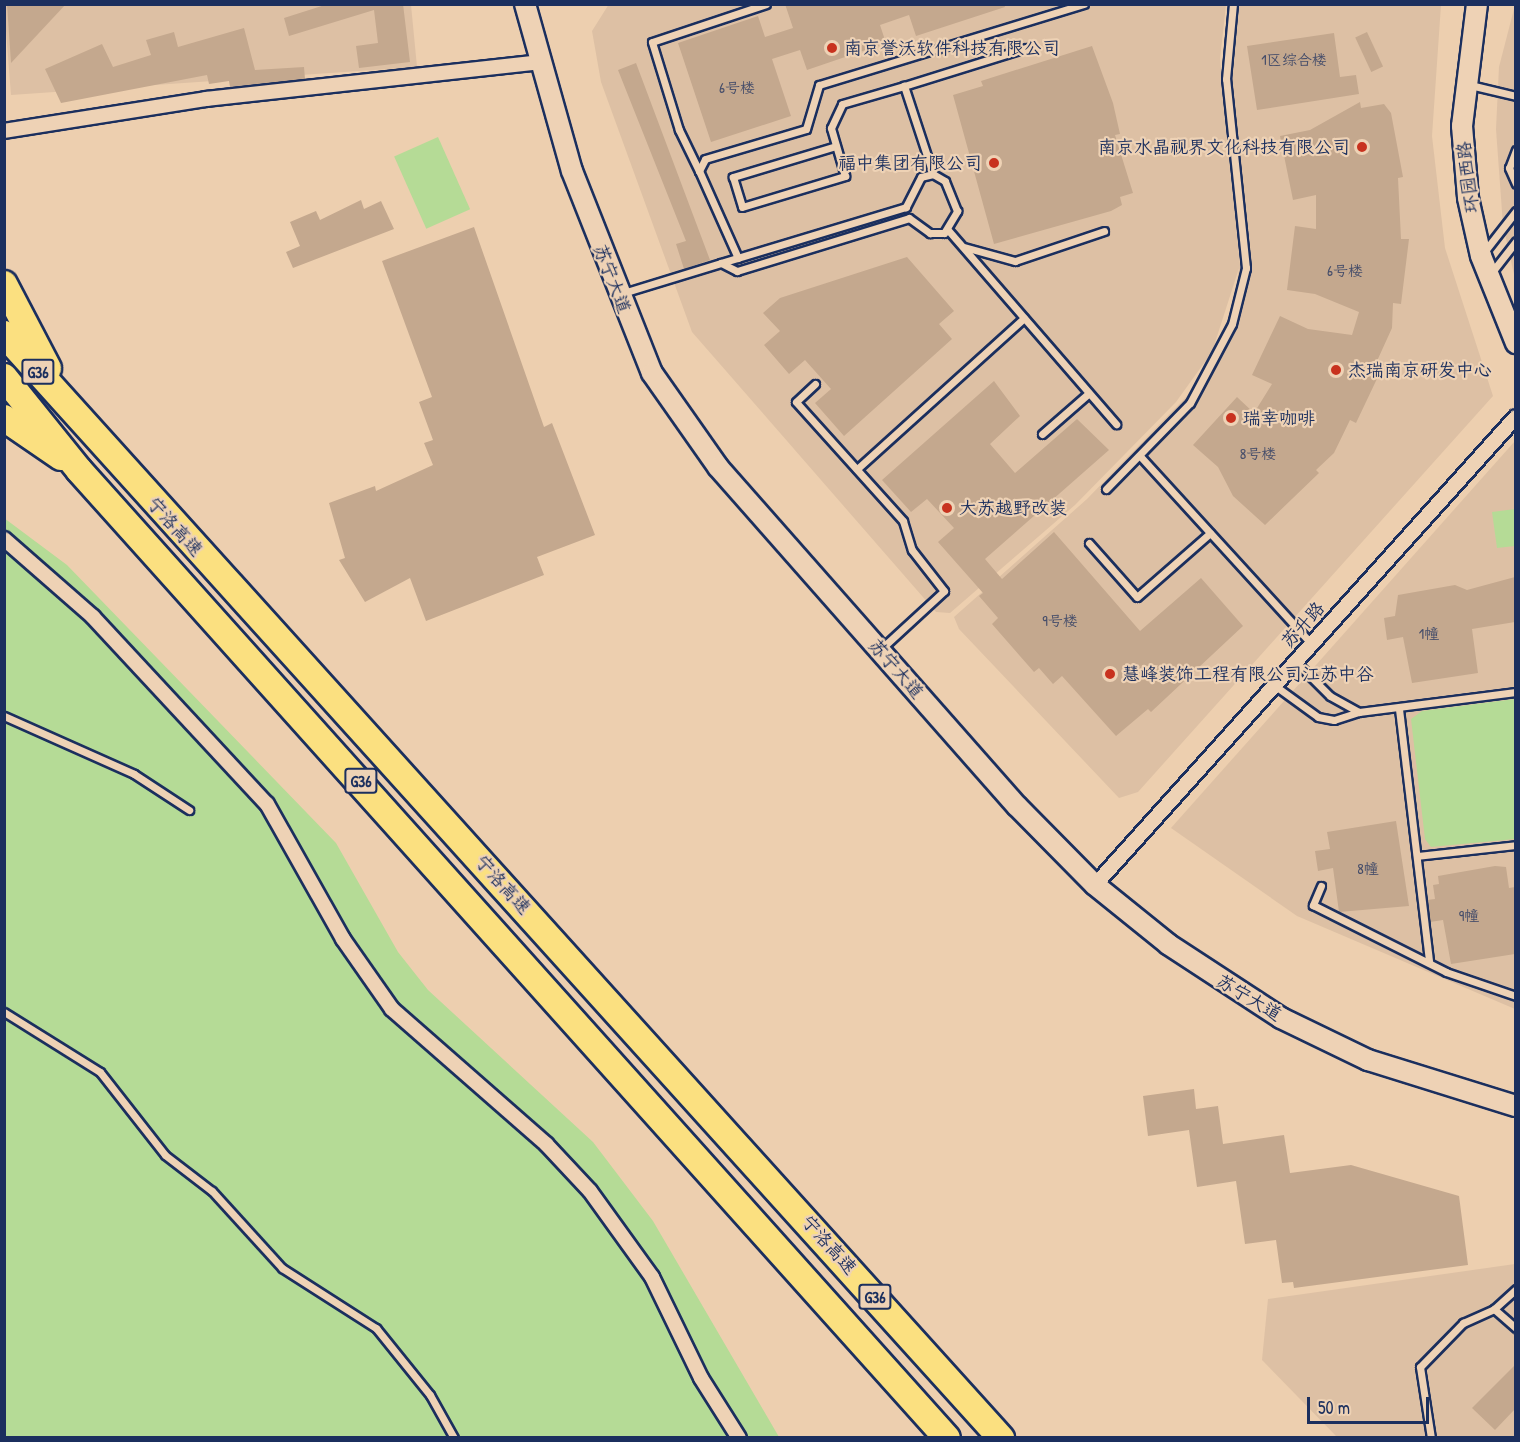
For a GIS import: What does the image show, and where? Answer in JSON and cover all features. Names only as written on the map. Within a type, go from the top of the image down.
[{"type":"highway","points":[[4,284],[70,411]]},
{"type":"highway","name":"宁洛高速","points":[[4,334],[70,411],[1001,1437]]},
{"type":"highway","name":"宁洛高速","points":[[4,377],[79,470],[947,1437]]},
{"type":"highway","points":[[4,418],[79,470]]},
{"type":"street","name":"苏宁大道","points":[[525,4],[539,62],[617,294],[652,373],[676,412],[751,506],[880,650],[1095,885],[1211,976],[1281,1018],[1368,1060],[1464,1094],[1515,1106]]},
{"type":"street","name":"环园西路","points":[[1477,4],[1465,84],[1468,198],[1481,256],[1515,344]]},
{"type":"street","points":[[4,130],[206,99],[539,62]]},
{"type":"street","name":"苏升路","points":[[1095,885],[1515,417]]},
{"type":"street","points":[[4,539],[93,617],[267,804],[349,949],[392,1010],[546,1144],[590,1191],[652,1277],[701,1378],[739,1437]]},
{"type":"lane","points":[[738,258],[679,129],[652,42],[766,4]]},
{"type":"lane","points":[[699,171],[705,159],[806,129],[819,85],[1084,4]]},
{"type":"lane","points":[[1106,489],[1190,404],[1214,365],[1246,268],[1226,80],[1233,4]]},
{"type":"lane","points":[[836,146],[733,177],[742,207],[845,177],[831,128],[842,104],[1026,48]]},
{"type":"lane","points":[[1465,84],[1515,96]]},
{"type":"lane","points":[[904,86],[933,174],[945,181],[957,211],[948,230]]},
{"type":"lane","points":[[1515,150],[1509,168],[1515,184]]},
{"type":"lane","points":[[617,294],[906,207],[921,177],[933,174]]},
{"type":"lane","points":[[1481,256],[1515,211]]},
{"type":"lane","points":[[721,263],[737,271],[909,218],[930,233],[948,230]]},
{"type":"lane","points":[[948,230],[1116,424]]},
{"type":"lane","points":[[962,246],[999,261],[1016,261],[1104,231]]},
{"type":"lane","points":[[1488,277],[1515,241]]},
{"type":"lane","points":[[857,469],[1024,318]]},
{"type":"lane","points":[[816,384],[796,402],[903,521],[912,550],[944,591],[880,650]]},
{"type":"lane","points":[[1042,434],[1089,393]]},
{"type":"lane","points":[[1140,456],[1311,643]]},
{"type":"lane","points":[[1089,543],[1137,597],[1210,533]]},
{"type":"lane","points":[[1295,661],[1330,696],[1359,712]]},
{"type":"lane","points":[[1274,685],[1318,717],[1334,720],[1359,712],[1398,709],[1515,692]]},
{"type":"lane","points":[[1398,709],[1429,962]]},
{"type":"lane","points":[[4,716],[135,774],[189,810]]},
{"type":"lane","points":[[1417,856],[1515,845]]},
{"type":"lane","points":[[1321,886],[1313,905],[1429,962],[1515,996]]},
{"type":"lane","points":[[4,1012],[100,1072],[165,1155],[212,1191],[282,1268],[376,1328],[430,1395],[454,1437]]},
{"type":"lane","points":[[1431,1437],[1420,1366],[1463,1323],[1494,1309],[1515,1288]]},
{"type":"lane","points":[[1494,1309],[1515,1328]]},
{"type":"shaded area","points":[[609,4],[1226,5],[1220,59],[1240,265],[1212,352],[1176,402],[1075,505],[950,613],[936,612],[692,332],[601,82],[592,31]]},
{"type":"shaded area","points":[[4,5],[411,5],[417,67],[11,95]]},
{"type":"shaded area","points":[[1227,5],[1441,5],[1432,136],[1445,248],[1493,396],[1138,792],[1119,798],[959,629],[954,617],[1087,499],[1187,396],[1221,341],[1235,297],[1242,246],[1223,76]]},
{"type":"shaded area","points":[[1515,5],[1515,279],[1503,225],[1496,129],[1499,67]]},
{"type":"shaded area","points":[[1515,441],[1515,1009],[1297,916],[1171,828]]},
{"type":"shaded area","points":[[1515,1264],[1515,1437],[1337,1437],[1262,1360],[1268,1299]]},
{"type":"green space","points":[[438,137],[470,209],[426,229],[394,157]]},
{"type":"green space","points":[[1515,509],[1515,546],[1497,548],[1492,512]]},
{"type":"green space","points":[[4,518],[67,565],[336,843],[398,952],[428,990],[593,1142],[653,1221],[779,1437],[5,1437]]},
{"type":"green space","points":[[1515,699],[1515,839],[1431,847],[1425,839],[1411,719],[1422,711]]},
{"type":"building","points":[[7,4],[66,4],[11,63]]},
{"type":"building","points":[[328,4],[403,4],[410,62],[359,68],[356,46],[378,43],[374,10],[289,36],[284,18]]},
{"type":"building","points":[[785,4],[1004,4],[1005,7],[916,36],[909,15],[880,25],[886,43],[807,70],[800,50],[772,59],[791,116],[711,142],[678,43],[758,16],[765,37],[793,28]]},
{"type":"building","points":[[244,28],[255,70],[304,67],[305,79],[230,87],[229,81],[209,84],[207,75],[61,103],[45,69],[102,44],[113,67],[151,55],[146,40],[174,32],[178,47]]},
{"type":"building","points":[[1367,32],[1383,66],[1371,72],[1355,37]]},
{"type":"building","points":[[1334,33],[1340,77],[1356,75],[1359,94],[1257,110],[1247,46]]},
{"type":"building","points":[[1092,46],[1113,103],[1120,134],[1115,135],[1133,193],[1120,197],[1122,205],[1111,211],[994,244],[953,95],[983,86],[981,81]]},
{"type":"building","points":[[636,63],[710,260],[684,269],[676,244],[686,241],[618,70]]},
{"type":"building","points":[[1360,102],[1361,108],[1384,104],[1391,113],[1403,177],[1398,178],[1401,239],[1409,239],[1401,304],[1393,303],[1392,328],[1377,361],[1384,364],[1356,423],[1350,420],[1334,453],[1316,470],[1319,473],[1265,525],[1233,496],[1218,467],[1193,445],[1237,397],[1254,413],[1272,384],[1252,375],[1280,316],[1308,329],[1352,335],[1359,312],[1315,294],[1287,290],[1295,226],[1316,229],[1316,195],[1293,200],[1280,136],[1310,130]]},
{"type":"building","points":[[361,200],[364,209],[381,201],[394,229],[293,268],[286,252],[300,246],[290,222],[316,211],[320,220]]},
{"type":"building","points":[[474,227],[544,427],[552,423],[595,535],[537,557],[544,575],[426,621],[410,578],[365,602],[339,560],[345,558],[329,503],[375,486],[376,491],[433,465],[424,443],[433,440],[419,402],[432,397],[382,261]]},
{"type":"building","points":[[907,257],[954,311],[939,324],[952,339],[844,436],[815,403],[831,389],[805,360],[789,374],[764,345],[780,331],[763,313],[780,298]]},
{"type":"building","points":[[994,381],[1020,416],[990,444],[1015,473],[1077,419],[1109,450],[985,559],[1002,579],[1054,532],[1140,631],[1201,578],[1243,626],[1151,712],[1148,709],[1116,736],[1062,676],[1053,684],[1039,668],[1034,672],[992,624],[998,618],[979,596],[983,593],[938,542],[954,528],[927,499],[911,512],[882,480]]},
{"type":"building","points":[[1515,577],[1515,622],[1472,629],[1478,673],[1412,683],[1403,637],[1387,640],[1384,618],[1395,616],[1398,595],[1455,585],[1467,590]]},
{"type":"building","points":[[1396,821],[1409,906],[1339,912],[1333,868],[1318,871],[1315,851],[1330,849],[1327,832]]},
{"type":"building","points":[[1495,866],[1506,867],[1509,888],[1515,887],[1515,954],[1451,964],[1443,920],[1430,922],[1427,900],[1435,899],[1433,885],[1439,884],[1438,876]]},
{"type":"building","points":[[1194,1089],[1196,1109],[1218,1106],[1223,1144],[1284,1135],[1290,1173],[1351,1165],[1459,1196],[1468,1265],[1294,1288],[1293,1282],[1282,1283],[1276,1240],[1245,1244],[1236,1181],[1197,1187],[1189,1130],[1148,1136],[1143,1096]]},
{"type":"building","points":[[1515,1365],[1515,1409],[1495,1430],[1472,1408]]},
{"type":"place","name":"南京誉沃软件科技有限公司","points":[[832,48]]},
{"type":"place","name":"南京水晶视界文化科技有限公司","points":[[1362,147]]},
{"type":"place","name":"福中集团有限公司","points":[[994,163]]},
{"type":"place","name":"杰瑞南京研发中心","points":[[1336,370]]},
{"type":"place","name":"瑞幸咖啡","points":[[1231,418]]},
{"type":"place","name":"大苏越野改装","points":[[947,508]]},
{"type":"place","name":"慧峰装饰工程有限公司江苏中谷","points":[[1110,674]]}]
